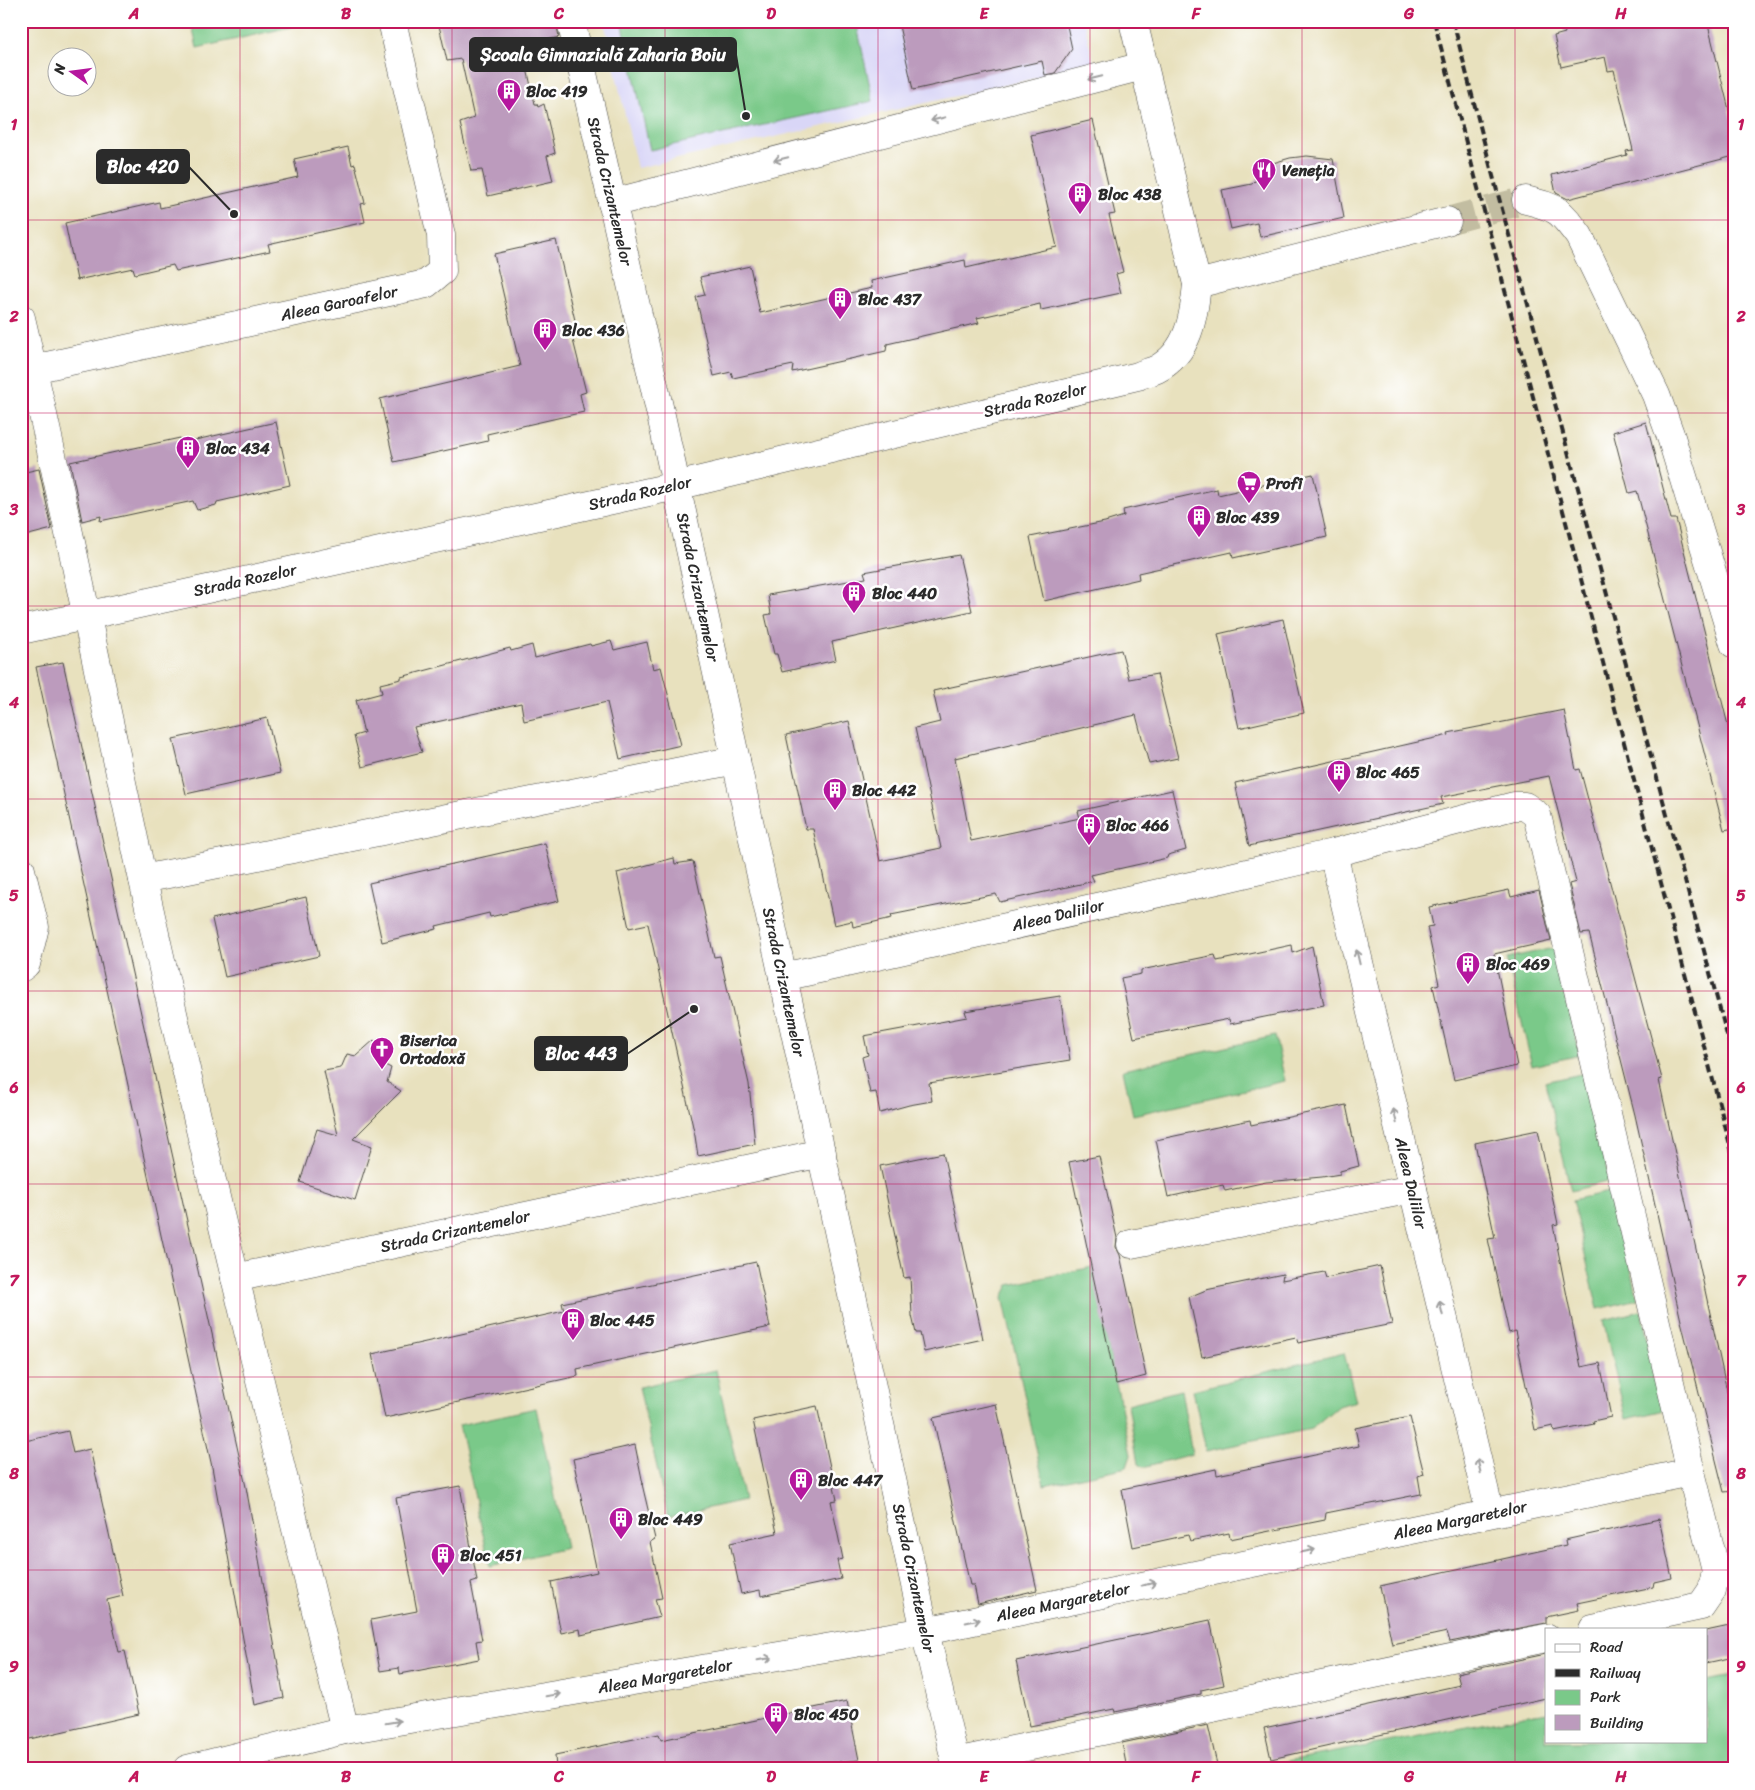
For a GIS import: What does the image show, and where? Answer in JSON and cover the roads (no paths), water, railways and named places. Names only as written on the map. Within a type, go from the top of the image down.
[{"type":"street","name":"Aleea Garoafelor","points":[[33,369],[426,284],[442,271],[441,235],[392,21]]},
{"type":"street","name":"Strada Crizantemelor","points":[[572,21],[676,486],[925,1631],[956,1765]]},
{"type":"street","points":[[1133,21],[1197,284],[1447,222]]},
{"type":"street","points":[[612,203],[1143,66]]},
{"type":"street","points":[[1526,200],[1550,206],[1564,215],[1579,236],[1656,395],[1671,437],[1734,644]]},
{"type":"street","name":"Strada Rozelor","points":[[21,630],[676,486],[1138,376],[1157,369],[1170,359],[1182,345],[1190,330],[1195,310],[1197,284]]},
{"type":"street","points":[[21,318],[88,615],[143,879],[235,1278],[345,1730]]},
{"type":"street","points":[[143,879],[736,760]]},
{"type":"street","name":"Aleea Daliilor","points":[[783,977],[1226,878],[1333,853],[1514,806],[1526,806],[1537,814],[1691,1472]]},
{"type":"street","name":"Aleea Daliilor","points":[[1333,853],[1490,1513]]},
{"type":"street","points":[[21,870],[35,927],[26,964],[21,968]]},
{"type":"street","name":"Strada Crizantemelor","points":[[235,1278],[822,1153]]},
{"type":"street","points":[[1131,1244],[1413,1189]]},
{"type":"street","points":[[1598,1628],[1700,1606],[1712,1590],[1716,1571],[1691,1472]]},
{"type":"street","name":"Aleea Margaretelor","points":[[187,1769],[345,1730],[925,1631],[1691,1472]]},
{"type":"street","points":[[956,1765],[1545,1638]]},
{"type":"tunnel","points":[[1447,221],[1526,200]]},
{"type":"railway","points":[[1434,21],[1734,1160]]},
{"type":"railway","points":[[1453,21],[1490,165],[1734,1061]]},
{"type":"place","name":"Bloc 419","points":[[509,112]]},
{"type":"place","name":"Școala Gimnazială Zaharia Boiu","points":[[746,116]]},
{"type":"place","name":"Veneția","points":[[1264,191]]},
{"type":"place","name":"Bloc 420","points":[[234,214]]},
{"type":"place","name":"Bloc 438","points":[[1080,215]]},
{"type":"place","name":"Bloc 437","points":[[840,320]]},
{"type":"place","name":"Bloc 436","points":[[545,351]]},
{"type":"place","name":"Bloc 434","points":[[188,469]]},
{"type":"place","name":"Profi","points":[[1249,504]]},
{"type":"place","name":"Bloc 439","points":[[1199,538]]},
{"type":"place","name":"Bloc 440","points":[[854,614]]},
{"type":"place","name":"Bloc 465","points":[[1339,793]]},
{"type":"place","name":"Bloc 442","points":[[835,811]]},
{"type":"place","name":"Bloc 466","points":[[1089,846]]},
{"type":"place","name":"Bloc 469","points":[[1468,985]]},
{"type":"place","name":"Bloc 443","points":[[694,1009]]},
{"type":"place","name":"Biserica Ortodoxă","points":[[382,1070]]},
{"type":"place","name":"Bloc 445","points":[[573,1341]]},
{"type":"place","name":"Bloc 447","points":[[801,1501]]},
{"type":"place","name":"Bloc 449","points":[[621,1540]]},
{"type":"place","name":"Bloc 451","points":[[443,1576]]},
{"type":"place","name":"Bloc 450","points":[[776,1735]]}]
